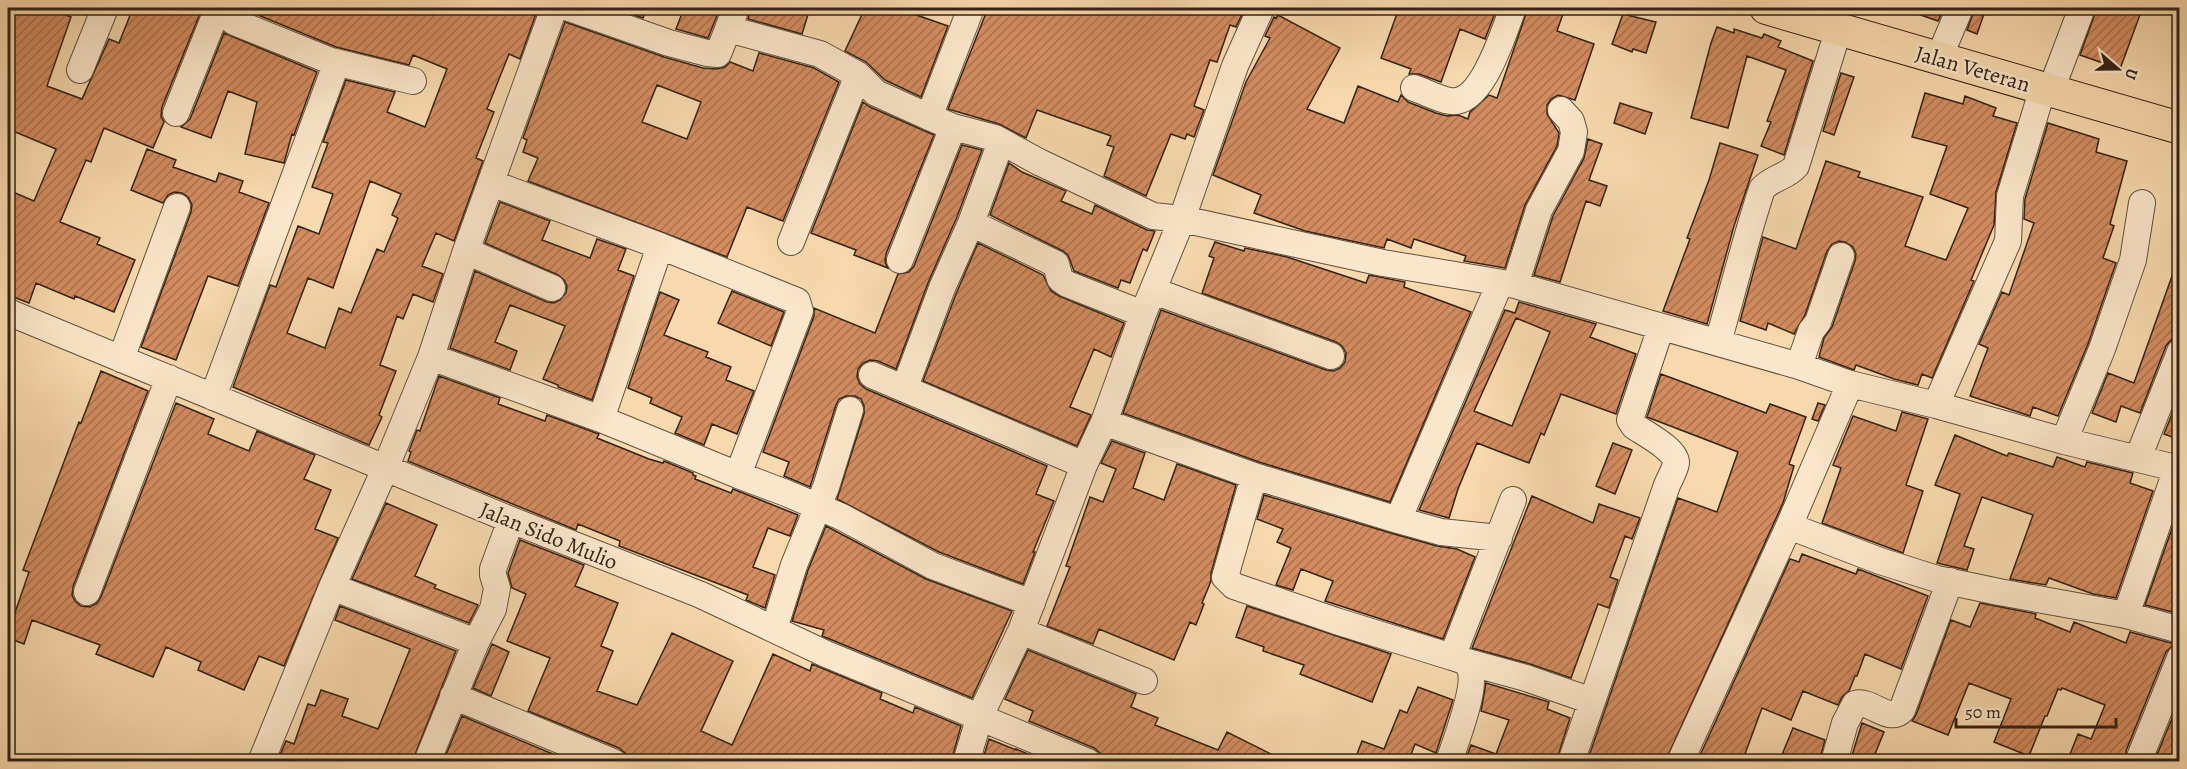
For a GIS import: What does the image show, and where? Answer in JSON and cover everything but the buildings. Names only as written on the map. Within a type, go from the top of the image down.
[{"type":"main road","name":"Jalan Veteran","points":[[1766,8],[2180,128]]},
{"type":"street","points":[[80,70],[105,8]]},
{"type":"street","points":[[176,113],[220,8],[234,22],[331,61],[413,81]]},
{"type":"street","points":[[261,762],[332,587],[431,357],[466,251],[554,8]]},
{"type":"street","points":[[569,8],[669,43],[718,54],[732,18],[820,54],[858,75],[876,93],[953,127],[1001,142],[1153,216],[1182,219],[1383,263],[1508,284],[1718,342],[1850,384],[1936,405],[2064,441],[2178,468],[2127,615]]},
{"type":"street","points":[[929,117],[971,8]]},
{"type":"street","points":[[966,762],[980,716],[1021,631],[1084,465],[1104,422],[1143,314],[1182,219],[1235,66],[1261,8]]},
{"type":"street","points":[[1414,88],[1451,101],[1464,98],[1474,90],[1489,68],[1513,8]]},
{"type":"street","points":[[1939,58],[1960,8]]},
{"type":"street","points":[[1936,405],[2007,241],[2010,196],[2047,89],[2082,8]]},
{"type":"street","points":[[1718,342],[1735,285],[1742,250],[1762,189],[1768,183],[1792,171],[1796,166],[1839,28]]},
{"type":"street","points":[[213,397],[333,77],[334,70],[331,61]]},
{"type":"street","points":[[791,242],[858,75]]},
{"type":"street","points":[[1398,520],[1508,284],[1539,210],[1571,151],[1574,132],[1570,120],[1561,110]]},
{"type":"street","points":[[900,261],[953,127]]},
{"type":"street","points":[[905,387],[1001,142]]},
{"type":"street","points":[[491,183],[660,246],[797,301],[800,311],[738,475]]},
{"type":"street","points":[[2064,441],[2102,349],[2133,260],[2142,203]]},
{"type":"street","points":[[121,358],[177,207]]},
{"type":"street","points":[[971,223],[1056,264],[1060,279],[1067,284],[1143,314]]},
{"type":"street","points":[[601,419],[660,246]]},
{"type":"street","points":[[466,251],[552,288]]},
{"type":"street","points":[[1799,366],[1811,331],[1818,322],[1841,256]]},
{"type":"street","points":[[1154,291],[1331,356]]},
{"type":"street","name":"Jalan Sido Mulio","points":[[8,312],[512,520],[700,594],[826,654],[1088,762]]},
{"type":"street","points":[[1571,762],[1667,485],[1676,465],[1672,452],[1634,426],[1630,420],[1661,327]]},
{"type":"street","points":[[2138,458],[2180,352]]},
{"type":"street","points":[[431,357],[601,419],[818,507],[842,517],[933,567],[1032,603]]},
{"type":"street","points":[[872,375],[905,387],[1084,465]]},
{"type":"street","points":[[87,592],[169,378]]},
{"type":"street","points":[[1680,762],[1789,526],[1850,384]]},
{"type":"street","points":[[774,629],[794,566],[826,487],[850,410]]},
{"type":"street","points":[[1104,422],[1254,476],[1398,520],[1441,532],[1499,538]]},
{"type":"street","points":[[1254,476],[1225,572],[1229,583],[1336,621],[1526,678],[1592,701]]},
{"type":"street","points":[[1458,659],[1513,500]]},
{"type":"street","points":[[427,762],[496,598],[497,588],[493,569],[512,520]]},
{"type":"street","points":[[1789,526],[1880,561],[1950,581],[2127,615],[2180,630]]},
{"type":"street","points":[[1834,762],[1845,723],[1855,704],[1861,703],[1892,715],[1902,710],[1950,581]]},
{"type":"street","points":[[332,587],[476,642]]},
{"type":"street","points":[[1021,631],[1144,681]]},
{"type":"street","points":[[2140,757],[2180,658]]},
{"type":"street","points":[[1449,762],[1472,687],[1470,668],[1458,659]]},
{"type":"street","points":[[453,696],[613,762]]}]
